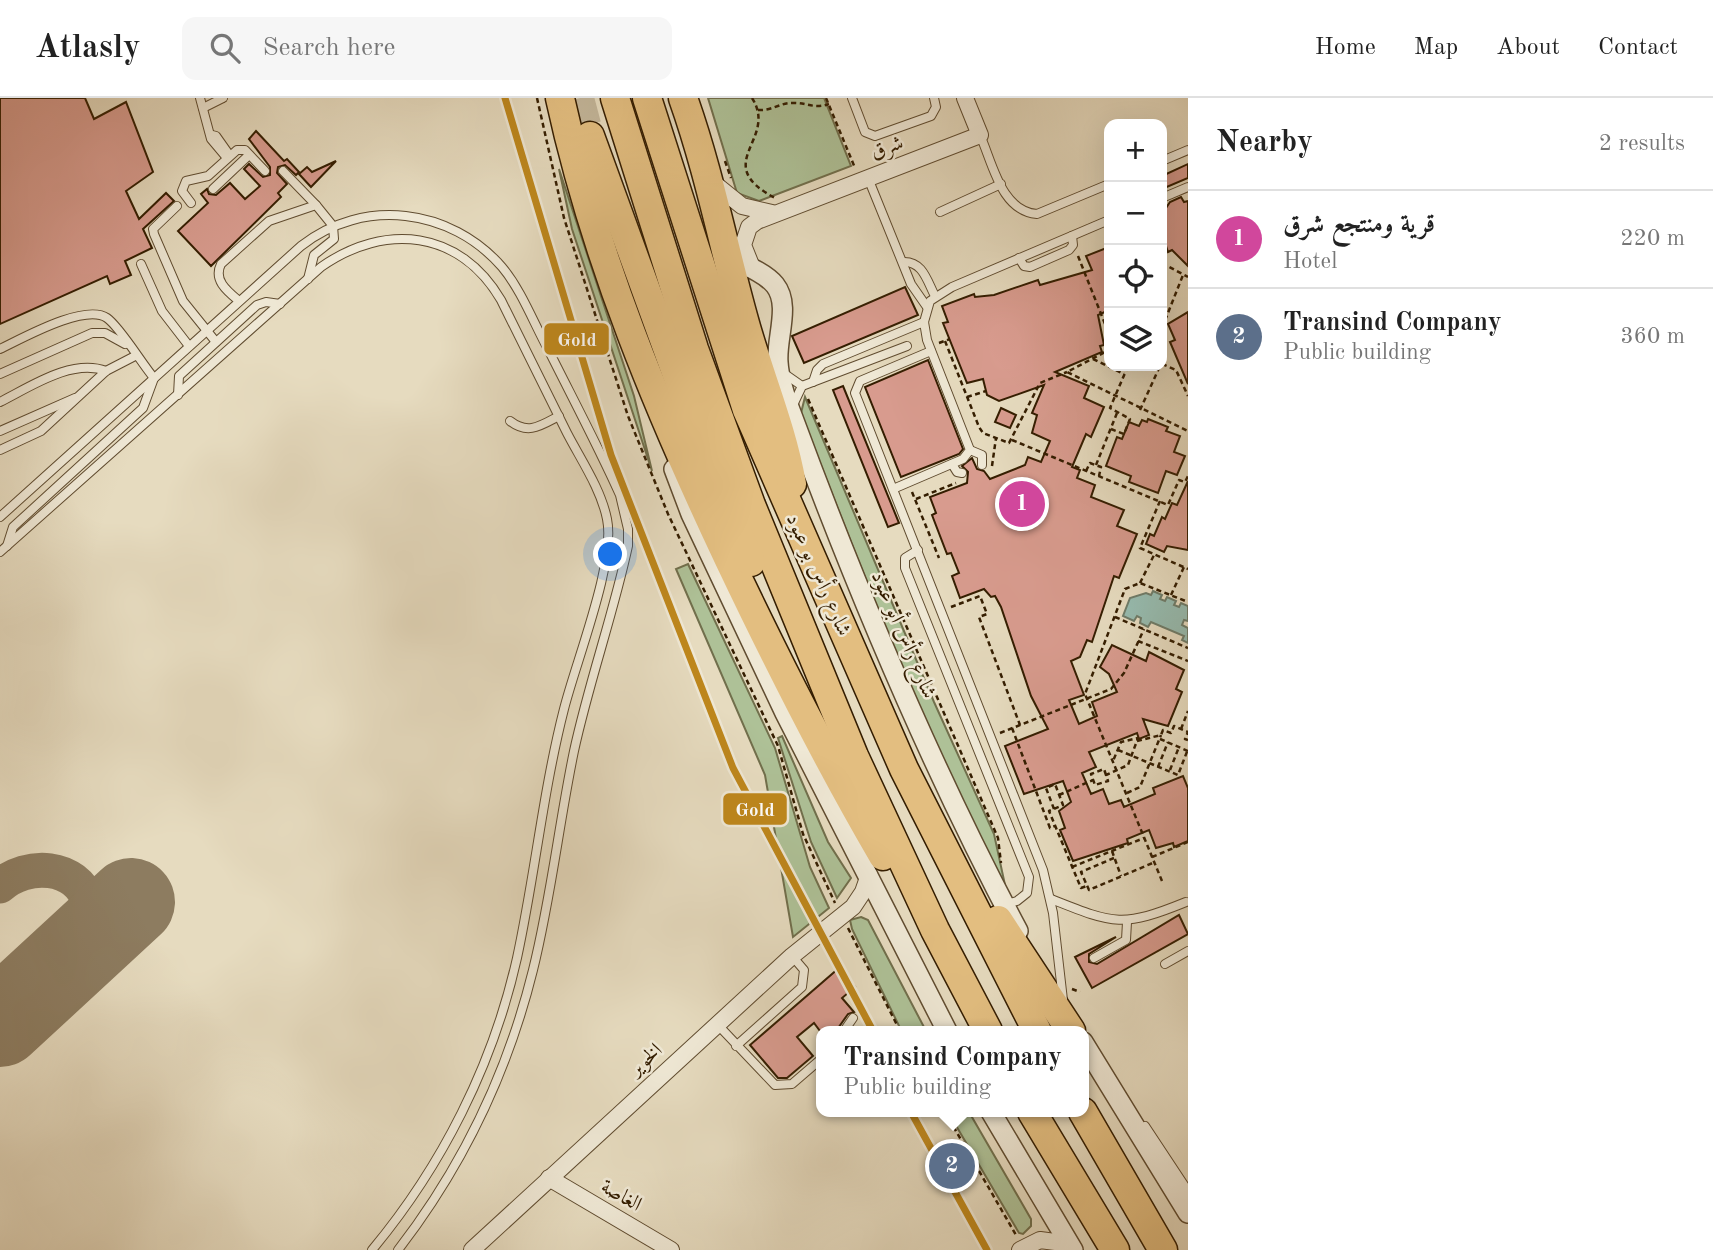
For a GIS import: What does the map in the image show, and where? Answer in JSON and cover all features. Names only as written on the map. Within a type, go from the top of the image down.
[{"type":"highway","points":[[560,98],[593,222],[628,332],[702,502],[881,875],[934,930]]},
{"type":"highway","name":"شارع رأس بو عبود","points":[[615,98],[694,349],[751,505],[855,756],[934,930],[985,1026]]},
{"type":"highway","name":"شارع رأس بو عبود","points":[[648,98],[747,410],[904,769],[1034,1026]]},
{"type":"highway","points":[[687,104],[709,179],[741,264],[744,319],[783,441],[798,531]]},
{"type":"highway","points":[[590,136],[721,496],[881,875]]},
{"type":"highway","points":[[904,769],[1070,1024]]},
{"type":"highway","points":[[1035,1117],[1115,1250]]},
{"type":"highway","points":[[1086,1117],[1163,1250]]},
{"type":"street","points":[[965,98],[980,135]]},
{"type":"street","name":"شرق","points":[[741,264],[745,254],[744,235],[749,227],[777,211],[980,135]]},
{"type":"street","points":[[709,179],[732,201],[751,210],[777,211]]},
{"type":"street","name":"شارع رأس أبو عبود","points":[[741,264],[769,279],[780,293],[782,310],[778,365],[791,414],[880,643],[963,827],[1070,1024]]},
{"type":"street","points":[[881,875],[886,909],[944,1026]]},
{"type":"street","name":"الخوير","points":[[472,1250],[792,956],[853,907],[863,892],[881,875]]},
{"type":"street","points":[[853,907],[886,909]]},
{"type":"street","points":[[1089,1051],[1188,1213]]},
{"type":"street","points":[[994,1117],[1072,1247]]},
{"type":"street","name":"الغاصة","points":[[549,1178],[671,1250]]},
{"type":"street","points":[[1040,1240],[1049,1210]]},
{"type":"street","points":[[1022,1249],[1040,1240],[1072,1247]]},
{"type":"lane","points":[[200,98],[214,143],[228,157]]},
{"type":"lane","points":[[203,108],[223,98]]},
{"type":"lane","points":[[852,98],[865,132],[875,136],[931,116],[936,107],[934,98]]},
{"type":"lane","points":[[980,135],[1001,184],[1014,206],[1025,213],[1037,214],[1104,186]]},
{"type":"lane","points":[[191,203],[182,195],[184,184],[192,178],[208,176],[240,149],[265,171]]},
{"type":"lane","points":[[1167,159],[1188,149]]},
{"type":"lane","points":[[214,189],[249,155]]},
{"type":"lane","points":[[283,171],[333,226],[334,241],[314,255],[307,279]]},
{"type":"lane","points":[[864,179],[917,296],[927,307]]},
{"type":"lane","points":[[940,212],[1001,184]]},
{"type":"lane","points":[[1167,196],[1188,187]]},
{"type":"lane","points":[[239,301],[221,284],[218,270],[221,264],[269,221],[316,205]]},
{"type":"lane","points":[[177,206],[153,229],[154,234],[177,289],[216,342]]},
{"type":"lane","points":[[0,517],[301,246],[333,226],[372,215],[436,221],[455,229],[489,254],[516,288],[607,466],[620,495],[628,529],[621,575],[575,747],[534,967],[517,1028],[494,1088],[465,1146],[431,1205],[398,1250]]},
{"type":"lane","points":[[893,489],[967,457],[970,450],[931,351],[924,322],[927,307],[935,296],[1019,258],[1072,240],[1104,223]]},
{"type":"lane","points":[[4,549],[307,279],[345,250],[374,240],[405,238],[435,244],[463,257],[486,275],[602,501],[609,540],[607,560],[574,666],[549,769],[524,920],[500,1018],[486,1058],[447,1141],[412,1199],[372,1250]]},
{"type":"lane","points":[[903,262],[913,262],[921,268],[935,296]]},
{"type":"lane","points":[[141,264],[162,311],[189,346]]},
{"type":"lane","points":[[178,395],[179,376],[257,305],[266,302],[280,304]]},
{"type":"lane","points":[[0,349],[90,312],[108,318],[154,379]]},
{"type":"lane","points":[[813,382],[817,370],[823,364],[924,322]]},
{"type":"lane","points":[[0,374],[92,333],[105,333],[127,345]]},
{"type":"lane","points":[[791,414],[802,386],[907,346]]},
{"type":"lane","points":[[931,351],[860,381],[855,386],[855,393],[1038,856],[1051,899],[1070,1024]]},
{"type":"lane","points":[[0,450],[41,431],[106,370],[135,356]]},
{"type":"lane","points":[[778,365],[788,378],[802,386]]},
{"type":"lane","points":[[0,402],[72,369],[89,366],[106,370]]},
{"type":"lane","points":[[4,549],[13,527],[143,408],[154,379]]},
{"type":"lane","points":[[0,431],[81,395]]},
{"type":"lane","points":[[510,421],[519,428],[529,430],[559,416]]},
{"type":"lane","points":[[970,450],[982,455],[982,465]]},
{"type":"lane","points":[[952,464],[957,472],[964,476]]},
{"type":"lane","points":[[918,551],[905,558],[905,568],[1029,877],[1027,893],[1017,901],[1004,905]]},
{"type":"lane","points":[[975,743],[991,737]]},
{"type":"lane","points":[[1051,899],[1108,920],[1127,922],[1186,902]]},
{"type":"lane","points":[[1094,958],[1126,940],[1127,922]]},
{"type":"lane","points":[[1165,964],[1188,951]]},
{"type":"lane","points":[[736,1046],[802,986],[804,970],[792,956]]},
{"type":"lane","points":[[847,1026],[853,1018]]},
{"type":"lane","points":[[717,1024],[770,1083],[780,1086],[797,1081],[816,1064]]},
{"type":"lane","points":[[1089,1047],[1102,1059],[1188,1191]]},
{"type":"path","points":[[752,98],[758,110],[759,122],[745,159],[745,170],[754,186],[778,200],[777,211]]},
{"type":"path","points":[[826,98],[864,179]]},
{"type":"path","points":[[758,110],[770,110],[790,103],[814,108],[829,104]]},
{"type":"path","points":[[1072,240],[1104,318]]},
{"type":"path","points":[[1167,265],[1188,276]]},
{"type":"path","points":[[1167,315],[1183,275]]},
{"type":"path","points":[[945,341],[983,433],[1010,443],[1040,383],[1093,359],[1104,350]]},
{"type":"path","points":[[1093,359],[1124,373],[1110,409],[1130,419],[1124,434],[1111,429]]},
{"type":"path","points":[[1167,367],[1176,370],[1188,396]]},
{"type":"path","points":[[1140,410],[1158,371]]},
{"type":"path","points":[[1067,372],[1114,398],[1188,431]]},
{"type":"path","points":[[1182,381],[1188,379]]},
{"type":"path","points":[[802,386],[998,838],[1002,867]]},
{"type":"path","points":[[967,397],[986,391]]},
{"type":"path","points":[[1096,465],[1118,413]]},
{"type":"path","points":[[1012,440],[1169,504],[1179,480],[1185,482],[1188,477]]},
{"type":"path","points":[[1086,471],[1089,463],[1096,465],[1102,468],[1099,476]]},
{"type":"path","points":[[915,500],[964,476]]},
{"type":"path","points":[[908,483],[939,558]]},
{"type":"path","points":[[1160,501],[1140,548],[1186,568],[1171,595]]},
{"type":"path","points":[[1154,554],[1140,583],[1125,589],[1085,694],[1162,881]]},
{"type":"path","points":[[1140,583],[1188,602]]},
{"type":"path","points":[[942,610],[980,596],[987,614],[979,617],[1020,725]]},
{"type":"path","points":[[1115,617],[1188,648]]},
{"type":"path","points":[[991,737],[1087,699],[1116,684],[1144,629]]},
{"type":"path","points":[[1138,641],[1188,662]]},
{"type":"path","points":[[1181,729],[1188,711]]},
{"type":"path","points":[[1126,794],[1140,787],[1163,730],[1171,733],[1174,726],[1188,732],[1185,739],[1188,740]]},
{"type":"path","points":[[1012,729],[1050,828],[1055,826]]},
{"type":"path","points":[[1118,750],[1178,775],[1188,750],[1161,737],[1137,741]]},
{"type":"path","points":[[1113,762],[1121,742],[1138,738],[1137,741]]},
{"type":"path","points":[[1106,775],[1128,765],[1137,741]]},
{"type":"path","points":[[1158,767],[1168,742]]},
{"type":"path","points":[[1170,772],[1179,747]]},
{"type":"path","points":[[1155,750],[1164,753]]},
{"type":"path","points":[[1175,759],[1183,762]]},
{"type":"path","points":[[1104,769],[1106,775],[1108,781],[1096,785],[1091,774],[1104,769]]},
{"type":"path","points":[[1059,795],[1093,780]]},
{"type":"path","points":[[1054,809],[1045,788],[1055,784],[1063,805],[1054,809],[1049,811],[1081,888],[1087,886]]},
{"type":"path","points":[[1041,800],[1049,796]]},
{"type":"path","points":[[1072,867],[1144,838]]},
{"type":"path","points":[[1152,857],[1188,842]]},
{"type":"path","points":[[1111,851],[1121,876]]},
{"type":"path","points":[[1114,858],[1081,872],[1089,890],[1155,862]]},
{"type":"path","points":[[1062,985],[1080,992]]},
{"type":"path","points":[[948,1117],[1022,1249]]},
{"type":"green space","points":[[708,98],[824,98],[851,166],[759,201],[737,193]]},
{"type":"green space","points":[[559,169],[634,396],[652,471],[572,229]]},
{"type":"green space","points":[[805,397],[934,702],[994,834],[1005,885],[948,770],[871,593],[801,413]]},
{"type":"green space","points":[[688,564],[775,748],[810,867],[829,908],[793,937],[765,775],[676,569]]},
{"type":"green space","points":[[782,736],[828,842],[851,878],[837,898],[811,842],[778,738]]},
{"type":"green space","points":[[861,917],[868,920],[923,1026],[899,1026],[850,920]]},
{"type":"green space","points":[[951,1117],[972,1117],[1031,1219],[1031,1226],[1023,1234],[1019,1233]]},
{"type":"water","points":[[1153,591],[1162,595],[1160,599],[1165,601],[1167,597],[1176,601],[1174,605],[1179,607],[1181,603],[1188,606],[1188,621],[1184,620],[1182,625],[1188,628],[1188,643],[1182,640],[1184,636],[1151,622],[1148,627],[1140,623],[1141,618],[1137,616],[1134,621],[1123,616],[1130,598],[1146,593],[1151,595]]},
{"type":"building","points":[[0,98],[85,98],[94,119],[126,102],[153,172],[126,191],[139,219],[166,193],[174,201],[143,229],[152,248],[125,261],[131,275],[110,284],[107,276],[0,324]]},
{"type":"building","points":[[256,131],[284,161],[287,159],[299,172],[296,175],[285,165],[278,167],[277,173],[287,184],[278,193],[281,197],[211,266],[178,231],[208,203],[201,194],[207,189],[209,194],[216,195],[230,183],[245,199],[260,186],[244,169],[249,164],[263,177],[270,175],[270,167],[249,139]]},
{"type":"building","points":[[336,161],[311,187],[299,174],[307,167],[312,172]]},
{"type":"building","points":[[1188,164],[1188,178],[1167,187],[1167,174]]},
{"type":"building","points":[[1181,197],[1184,202],[1188,201],[1188,266],[1172,250],[1168,252],[1167,249],[1167,206]]},
{"type":"building","points":[[1104,249],[1104,312],[1098,315],[1104,345],[1100,346],[1102,352],[1055,372],[1089,386],[1084,398],[1104,407],[1091,437],[1086,434],[1072,467],[1080,470],[1077,478],[1095,485],[1091,497],[1124,510],[1117,526],[1137,534],[1119,578],[1114,576],[1092,642],[1087,640],[1080,657],[1071,661],[1084,695],[1069,700],[1079,724],[1097,716],[1092,702],[1117,692],[1109,674],[1100,667],[1112,645],[1146,661],[1149,652],[1184,670],[1176,689],[1182,692],[1168,726],[1143,719],[1149,735],[1139,739],[1137,733],[1089,752],[1096,767],[1082,773],[1091,794],[1103,789],[1109,804],[1121,800],[1124,807],[1155,794],[1153,788],[1183,776],[1188,788],[1188,841],[1174,847],[1173,843],[1156,848],[1149,830],[1127,839],[1128,843],[1073,861],[1060,830],[1065,828],[1059,811],[1071,802],[1063,781],[1024,794],[1005,746],[1048,729],[1031,696],[1001,607],[995,596],[991,597],[984,589],[960,598],[952,576],[959,573],[951,553],[947,554],[932,515],[936,513],[930,497],[967,483],[968,472],[962,466],[972,458],[977,469],[984,471],[990,479],[1025,465],[1028,457],[1041,462],[1050,441],[1032,433],[1037,415],[1032,413],[1044,385],[999,401],[987,395],[983,379],[967,383],[943,323],[948,322],[942,306],[974,294],[975,297],[994,295],[1038,280],[1040,285],[1092,270],[1086,256]]},
{"type":"building","points":[[905,287],[918,315],[804,363],[792,336]]},
{"type":"building","points":[[1188,312],[1188,384],[1170,342],[1175,340],[1168,324]]},
{"type":"building","points":[[928,360],[963,449],[959,454],[901,477],[865,387]]},
{"type":"building","points":[[843,386],[899,523],[888,527],[833,390]]},
{"type":"building","points":[[1001,408],[1016,415],[1010,428],[995,422]]},
{"type":"building","points":[[1148,419],[1168,427],[1166,431],[1180,436],[1174,452],[1185,456],[1177,475],[1166,471],[1158,493],[1129,482],[1131,476],[1106,466],[1117,437],[1122,439],[1129,422],[1139,426],[1142,420],[1147,422]]},
{"type":"building","points":[[1188,481],[1188,550],[1167,546],[1164,552],[1146,544],[1150,534],[1154,536],[1162,517],[1165,519],[1172,503],[1177,505]]},
{"type":"building","points":[[1179,915],[1188,934],[1092,988],[1075,957],[1116,937],[1089,954],[1089,962],[1097,964]]},
{"type":"building","points":[[839,968],[855,987],[842,998],[854,1012],[848,1014],[840,1026],[816,1026],[814,1023],[797,1037],[813,1056],[787,1078],[778,1078],[750,1045]]},
{"type":"taxiway","points":[[0,886],[11,878],[37,870],[62,874],[73,880],[83,889],[89,902],[90,942]]},
{"type":"runway","points":[[0,1023],[131,902]]},
{"type":"tunnel","points":[[580,98],[590,136]]},
{"type":"transit line","name":"Gold","points":[[505,98],[611,455],[733,768],[870,1026]]},
{"type":"transit line","name":"Gold","points":[[914,1117],[987,1250]]},
{"type":"place","name":"قرية ومنتجع شرق","points":[[1022,504]]},
{"type":"place","name":"Transind Company","points":[[952,1166]]}]
